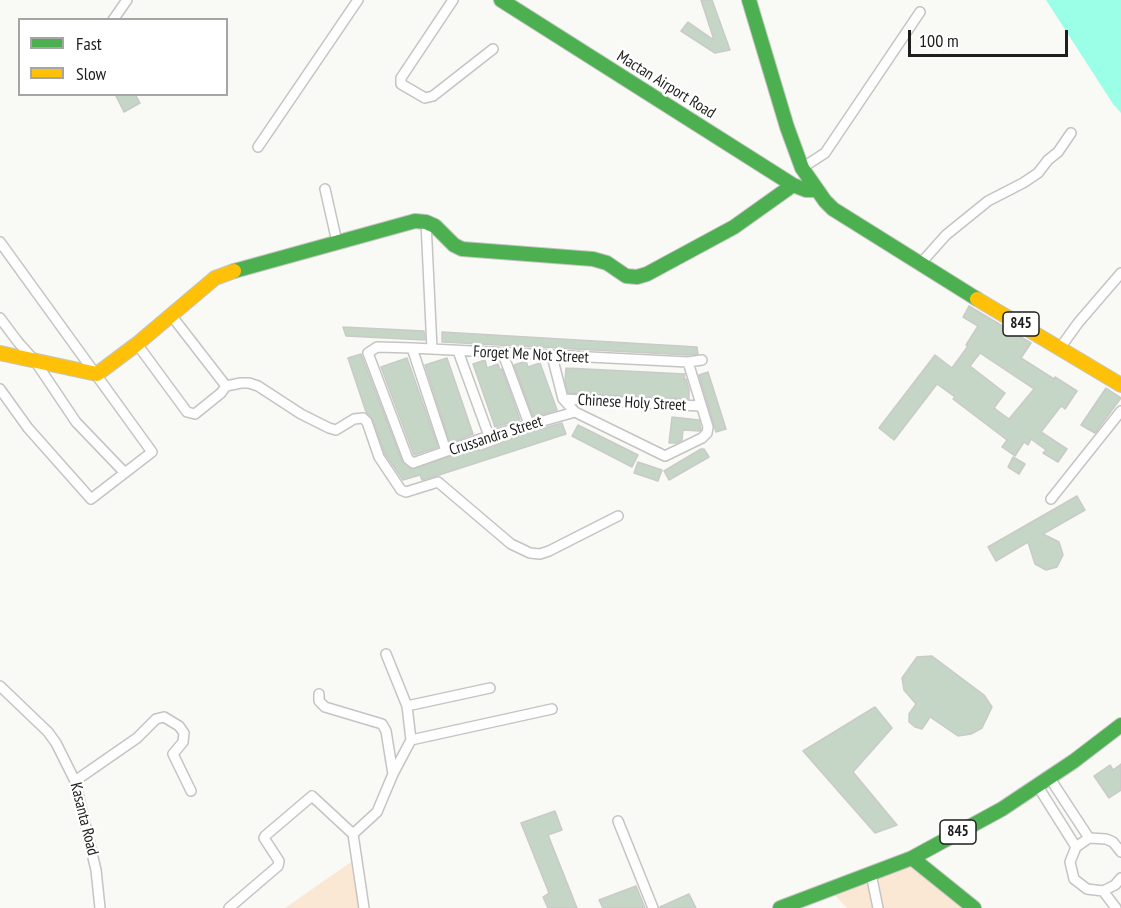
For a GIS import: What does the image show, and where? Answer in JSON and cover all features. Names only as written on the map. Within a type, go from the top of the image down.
[{"type":"main road","name":"Mactan Airport Road","points":[[501,0],[793,185],[806,190],[816,190]]},
{"type":"main road","name":"845","points":[[749,0],[787,127],[802,168],[816,190],[833,209],[945,280],[1121,385]]},
{"type":"main road","points":[[0,353],[97,374],[137,344],[215,278],[415,221],[435,226],[454,245],[462,249],[593,259],[607,263],[626,276],[636,278],[734,227],[793,185]]},
{"type":"main road","name":"845","points":[[780,908],[912,858],[1002,809],[1121,725]]},
{"type":"main road","points":[[912,858],[974,908]]},
{"type":"street","points":[[114,18],[128,0]]},
{"type":"street","points":[[258,147],[358,0]]},
{"type":"street","points":[[453,0],[401,78],[401,84],[425,98],[433,96],[493,49]]},
{"type":"street","points":[[802,168],[825,153],[920,12]]},
{"type":"street","points":[[921,263],[946,235],[987,201],[1038,173],[1058,152],[1071,133]]},
{"type":"street","points":[[325,189],[337,242]]},
{"type":"street","points":[[426,222],[432,349]]},
{"type":"street","points":[[0,242],[152,452],[94,498],[89,498],[28,428],[0,389]]},
{"type":"street","points":[[1060,348],[1083,316],[1121,273]]},
{"type":"street","points":[[171,315],[226,386]]},
{"type":"street","points":[[0,318],[34,361],[76,422],[124,472]]},
{"type":"street","points":[[137,344],[191,414],[198,412],[226,386],[249,383],[329,428],[336,430],[354,419],[363,418],[367,422],[379,457],[401,490],[406,492],[438,482],[511,544],[530,553],[540,554],[549,551],[618,516]]},
{"type":"street","name":"Forget Me Not Street","points":[[417,462],[413,463],[408,459],[370,358],[369,353],[377,347],[688,362],[702,360]]},
{"type":"street","points":[[412,348],[446,451]]},
{"type":"street","points":[[458,351],[489,436]]},
{"type":"street","points":[[503,354],[529,424]]},
{"type":"street","points":[[552,356],[563,399],[575,412],[665,456],[702,438],[707,433],[708,427],[688,362]]},
{"type":"street","name":"Chinese Holy Street","points":[[563,399],[700,406]]},
{"type":"street","points":[[1051,500],[1121,411]]},
{"type":"street","name":"Crussandra Street","points":[[417,462],[489,436],[575,412]]},
{"type":"street","points":[[353,834],[377,812],[411,740],[407,706],[386,654]]},
{"type":"street","name":"Kasanta Road","points":[[0,686],[48,732],[75,781],[96,870],[100,908]]},
{"type":"street","points":[[407,706],[490,688]]},
{"type":"street","points":[[319,694],[319,701],[325,707],[382,724],[386,731],[393,774]]},
{"type":"street","points":[[411,740],[552,709]]},
{"type":"street","points":[[75,781],[137,738],[156,719],[164,717],[179,726],[184,733],[183,742],[173,754],[191,791]]},
{"type":"street","points":[[1050,777],[1089,838]]},
{"type":"street","points":[[1037,785],[1076,847]]},
{"type":"street","points":[[229,908],[278,866],[279,861],[264,836],[312,796],[353,834],[364,908]]},
{"type":"street","points":[[618,821],[652,908]]},
{"type":"street","points":[[1119,885],[1103,891],[1087,890],[1074,879],[1070,862],[1076,847],[1089,838],[1106,839],[1113,842],[1121,852]]},
{"type":"street","points":[[871,874],[878,908]]},
{"type":"street","points":[[1103,891],[1116,908]]},
{"type":"shaded area","points":[[1046,0],[1121,0],[1121,113],[1113,104]]},
{"type":"shaded area","points":[[912,858],[971,908],[847,908],[828,888]]},
{"type":"shaded area","points":[[351,862],[359,908],[285,908]]},
{"type":"building","points":[[701,0],[712,0],[730,50],[715,53],[681,31],[688,22],[714,40]]},
{"type":"building","points":[[116,96],[136,96],[140,103],[124,112]]},
{"type":"building","points":[[969,306],[1031,343],[1021,358],[1077,391],[1065,409],[1061,406],[1041,432],[1067,449],[1058,462],[1043,453],[1046,450],[1031,439],[1028,445],[1024,442],[1015,456],[1002,447],[1007,440],[937,384],[894,440],[879,428],[935,355],[952,368],[968,346],[966,345],[978,326],[963,317]],"holes":[[[980,353],[1034,389],[1009,419],[994,408],[1005,393],[970,366]]]},
{"type":"building","points":[[343,327],[424,331],[425,340],[346,336]]},
{"type":"building","points":[[442,332],[697,347],[698,354],[442,342]]},
{"type":"building","points":[[361,354],[402,461],[411,469],[478,447],[479,451],[501,443],[500,440],[562,423],[566,434],[422,480],[420,475],[403,480],[385,454],[373,420],[366,412],[348,358]]},
{"type":"building","points":[[407,358],[438,447],[414,455],[381,367]]},
{"type":"building","points":[[447,358],[473,434],[450,443],[425,365]]},
{"type":"building","points":[[485,360],[487,368],[498,364],[500,370],[502,369],[520,420],[495,427],[473,364]]},
{"type":"building","points":[[526,361],[528,367],[540,363],[557,410],[533,417],[514,365]]},
{"type":"building","points":[[566,368],[685,374],[684,380],[686,379],[689,389],[689,399],[568,393],[565,381]]},
{"type":"building","points":[[708,372],[726,429],[716,432],[699,375]]},
{"type":"building","points":[[1106,388],[1121,398],[1095,433],[1081,425]]},
{"type":"building","points":[[672,417],[699,420],[701,430],[683,430],[682,440],[669,443]]},
{"type":"building","points":[[578,425],[638,455],[632,467],[572,436]]},
{"type":"building","points":[[704,449],[709,457],[669,480],[664,471]]},
{"type":"building","points":[[1013,457],[1025,464],[1019,474],[1008,467]]},
{"type":"building","points":[[638,462],[662,470],[658,481],[634,473]]},
{"type":"building","points":[[1077,496],[1085,510],[1043,534],[1059,542],[1063,555],[1057,567],[1046,570],[1035,564],[1028,542],[996,561],[988,547]]},
{"type":"building","points":[[932,656],[984,695],[992,707],[982,728],[971,734],[958,736],[930,717],[922,729],[909,722],[909,714],[916,704],[904,690],[902,678],[917,657]]},
{"type":"building","points":[[875,707],[892,728],[853,772],[897,825],[875,833],[803,751]]},
{"type":"building","points":[[1121,764],[1121,790],[1109,798],[1094,776],[1110,765],[1113,770]]},
{"type":"building","points":[[555,811],[562,830],[548,835],[577,908],[548,908],[543,897],[549,893],[521,823]]},
{"type":"building","points":[[636,886],[645,908],[603,908],[599,900]]},
{"type":"building","points":[[689,894],[696,908],[660,908],[660,907]]},
{"type":"traffic: fast","points":[[501,0],[793,185],[806,190],[816,190]]},
{"type":"traffic: fast","points":[[749,0],[787,127],[802,168],[825,201],[833,209],[977,299]]},
{"type":"traffic: fast","points":[[234,271],[415,221],[435,226],[454,245],[462,249],[593,259],[607,263],[626,276],[637,277],[647,274],[734,227],[793,185]]},
{"type":"traffic: fast","points":[[780,908],[912,858],[1002,809],[1074,761],[1121,725]]},
{"type":"traffic: fast","points":[[912,858],[974,908]]},
{"type":"traffic: slow","points":[[0,353],[97,374],[137,344],[215,278],[234,271]]},
{"type":"traffic: slow","points":[[977,299],[1121,385]]}]
